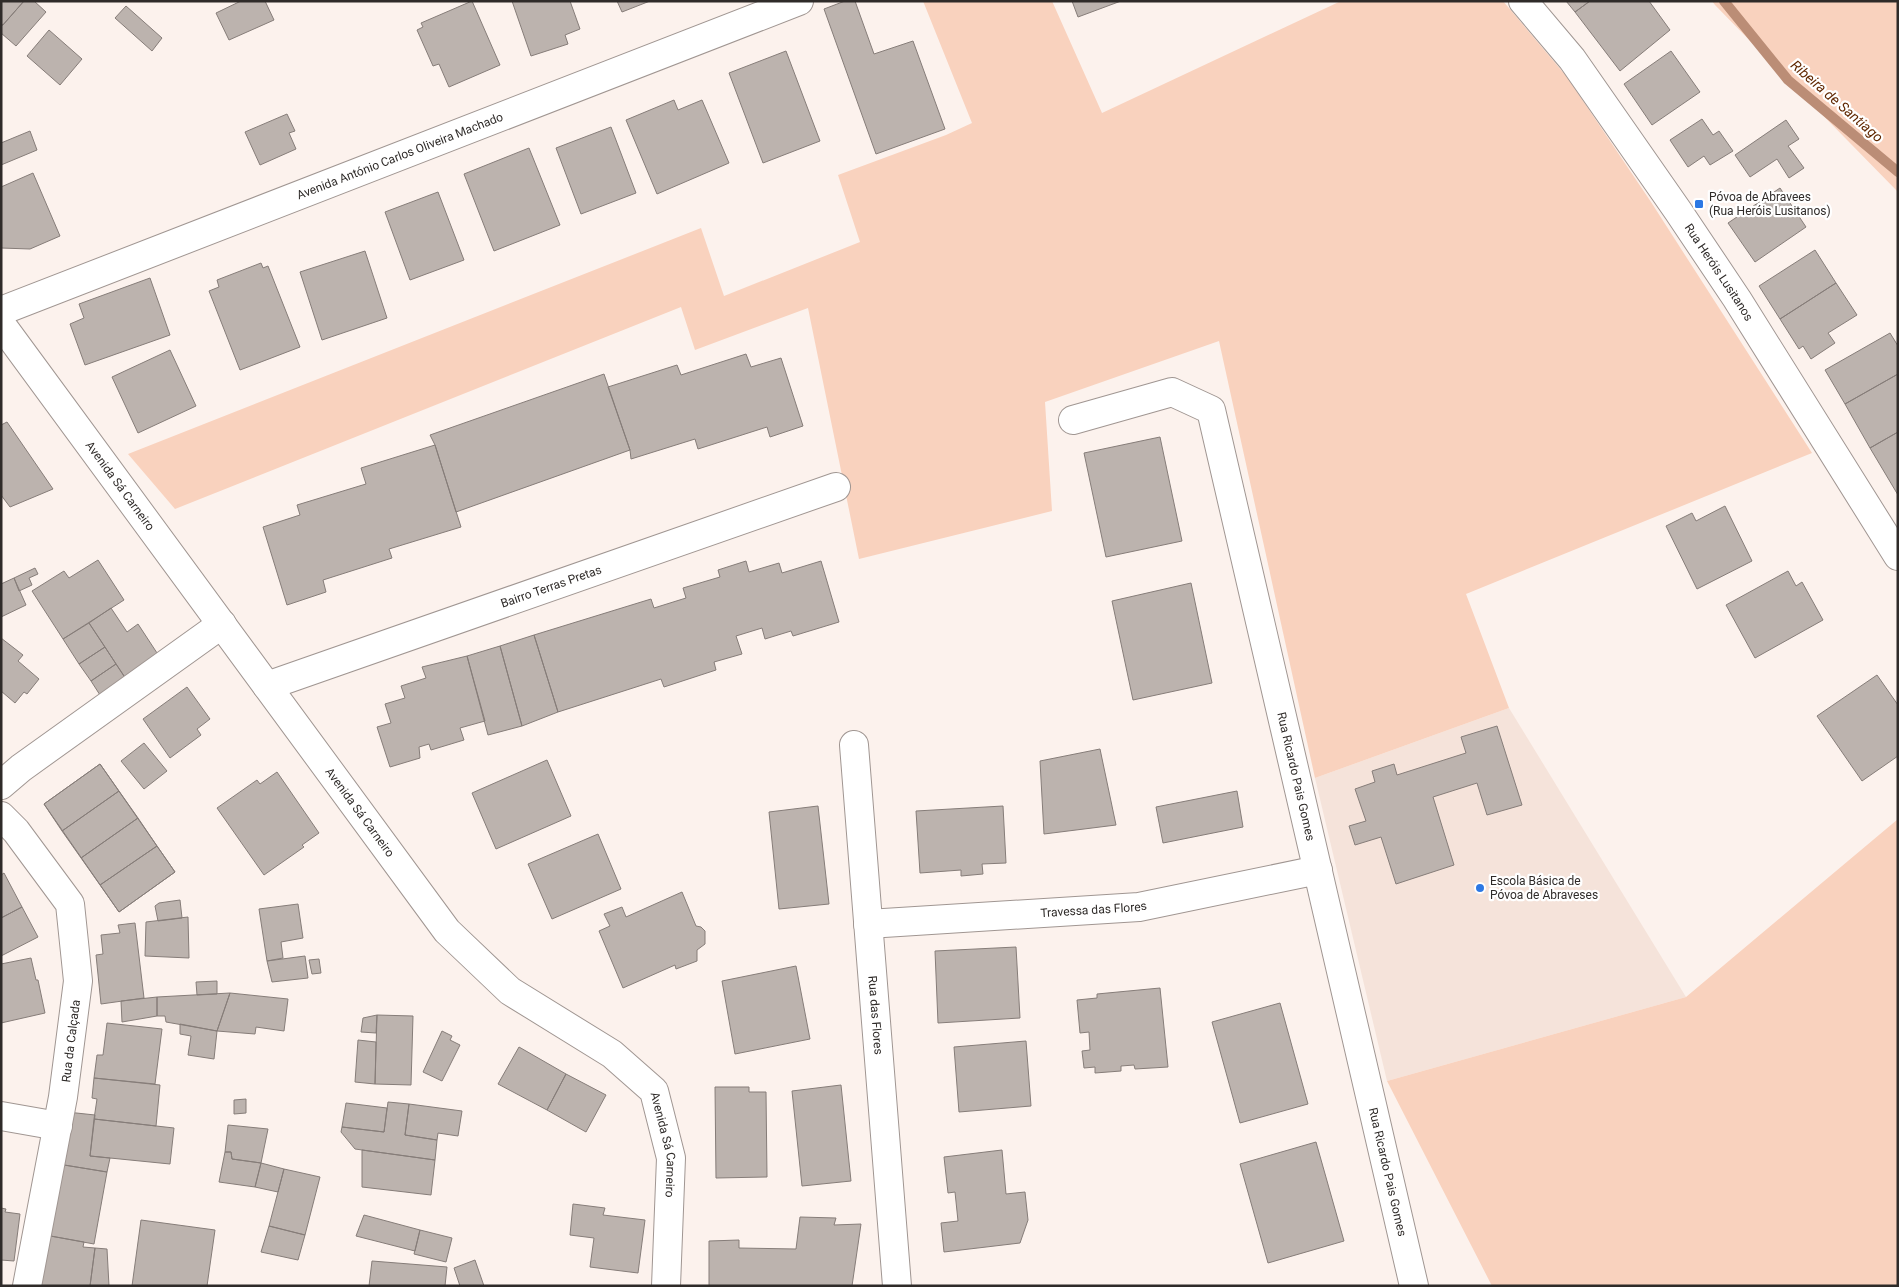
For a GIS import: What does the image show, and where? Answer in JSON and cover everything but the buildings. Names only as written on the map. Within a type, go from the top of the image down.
[{"type":"street","name":"Avenida António Carlos Oliveira Machado","points":[[1,311],[799,1]]},
{"type":"street","name":"Rua Heróis Lusitanos","points":[[1523,1],[1572,59],[1662,186],[1737,299],[1898,556]]},
{"type":"street","name":"Avenida Sá Carneiro","points":[[5,337],[222,624],[447,931],[510,991],[612,1054],[654,1091],[671,1158],[666,1286]]},
{"type":"street","name":"Rua Ricardo Pais Gomes","points":[[1073,420],[1172,392],[1211,410],[1414,1286]]},
{"type":"street","name":"Bairro Terras Pretas","points":[[267,686],[836,487]]},
{"type":"street","points":[[1,785],[222,624]]},
{"type":"street","name":"Rua das Flores","points":[[854,745],[897,1286]]},
{"type":"street","name":"Rua da Calçada","points":[[1,816],[16,831],[70,904],[78,982],[64,1097],[27,1286]]},
{"type":"street","name":"Travessa das Flores","points":[[868,924],[1139,907],[1318,870]]},
{"type":"street","points":[[1,1116],[58,1126]]},
{"type":"shaded area","points":[[923,1],[1052,1],[1102,113],[1341,1],[1503,1],[1567,77],[1651,202],[1812,453],[1466,594],[1509,708],[1315,778],[1219,341],[1045,402],[1052,511],[859,559],[808,308],[695,350],[681,307],[175,509],[128,454],[701,228],[724,296],[860,242],[838,175],[946,135],[972,123]]},
{"type":"shaded area","points":[[1712,1],[1898,1],[1898,192],[1715,5]]},
{"type":"shaded area","name":"Escola Básica de Póvoa de Abraveses","points":[[1509,708],[1686,997],[1387,1081],[1315,778]]},
{"type":"shaded area","points":[[1898,819],[1898,1286],[1492,1286],[1387,1081],[1686,997]]},
{"type":"waterway","name":"Ribeira de Santiago","points":[[1724,1],[1788,80],[1898,172]]},
{"type":"place","name":"Póvoa de Abravees (Rua Heróis Lusitanos)","points":[[1699,204]]},
{"type":"place","name":"Escola Básica de Póvoa de Abraveses","points":[[1480,888]]}]
